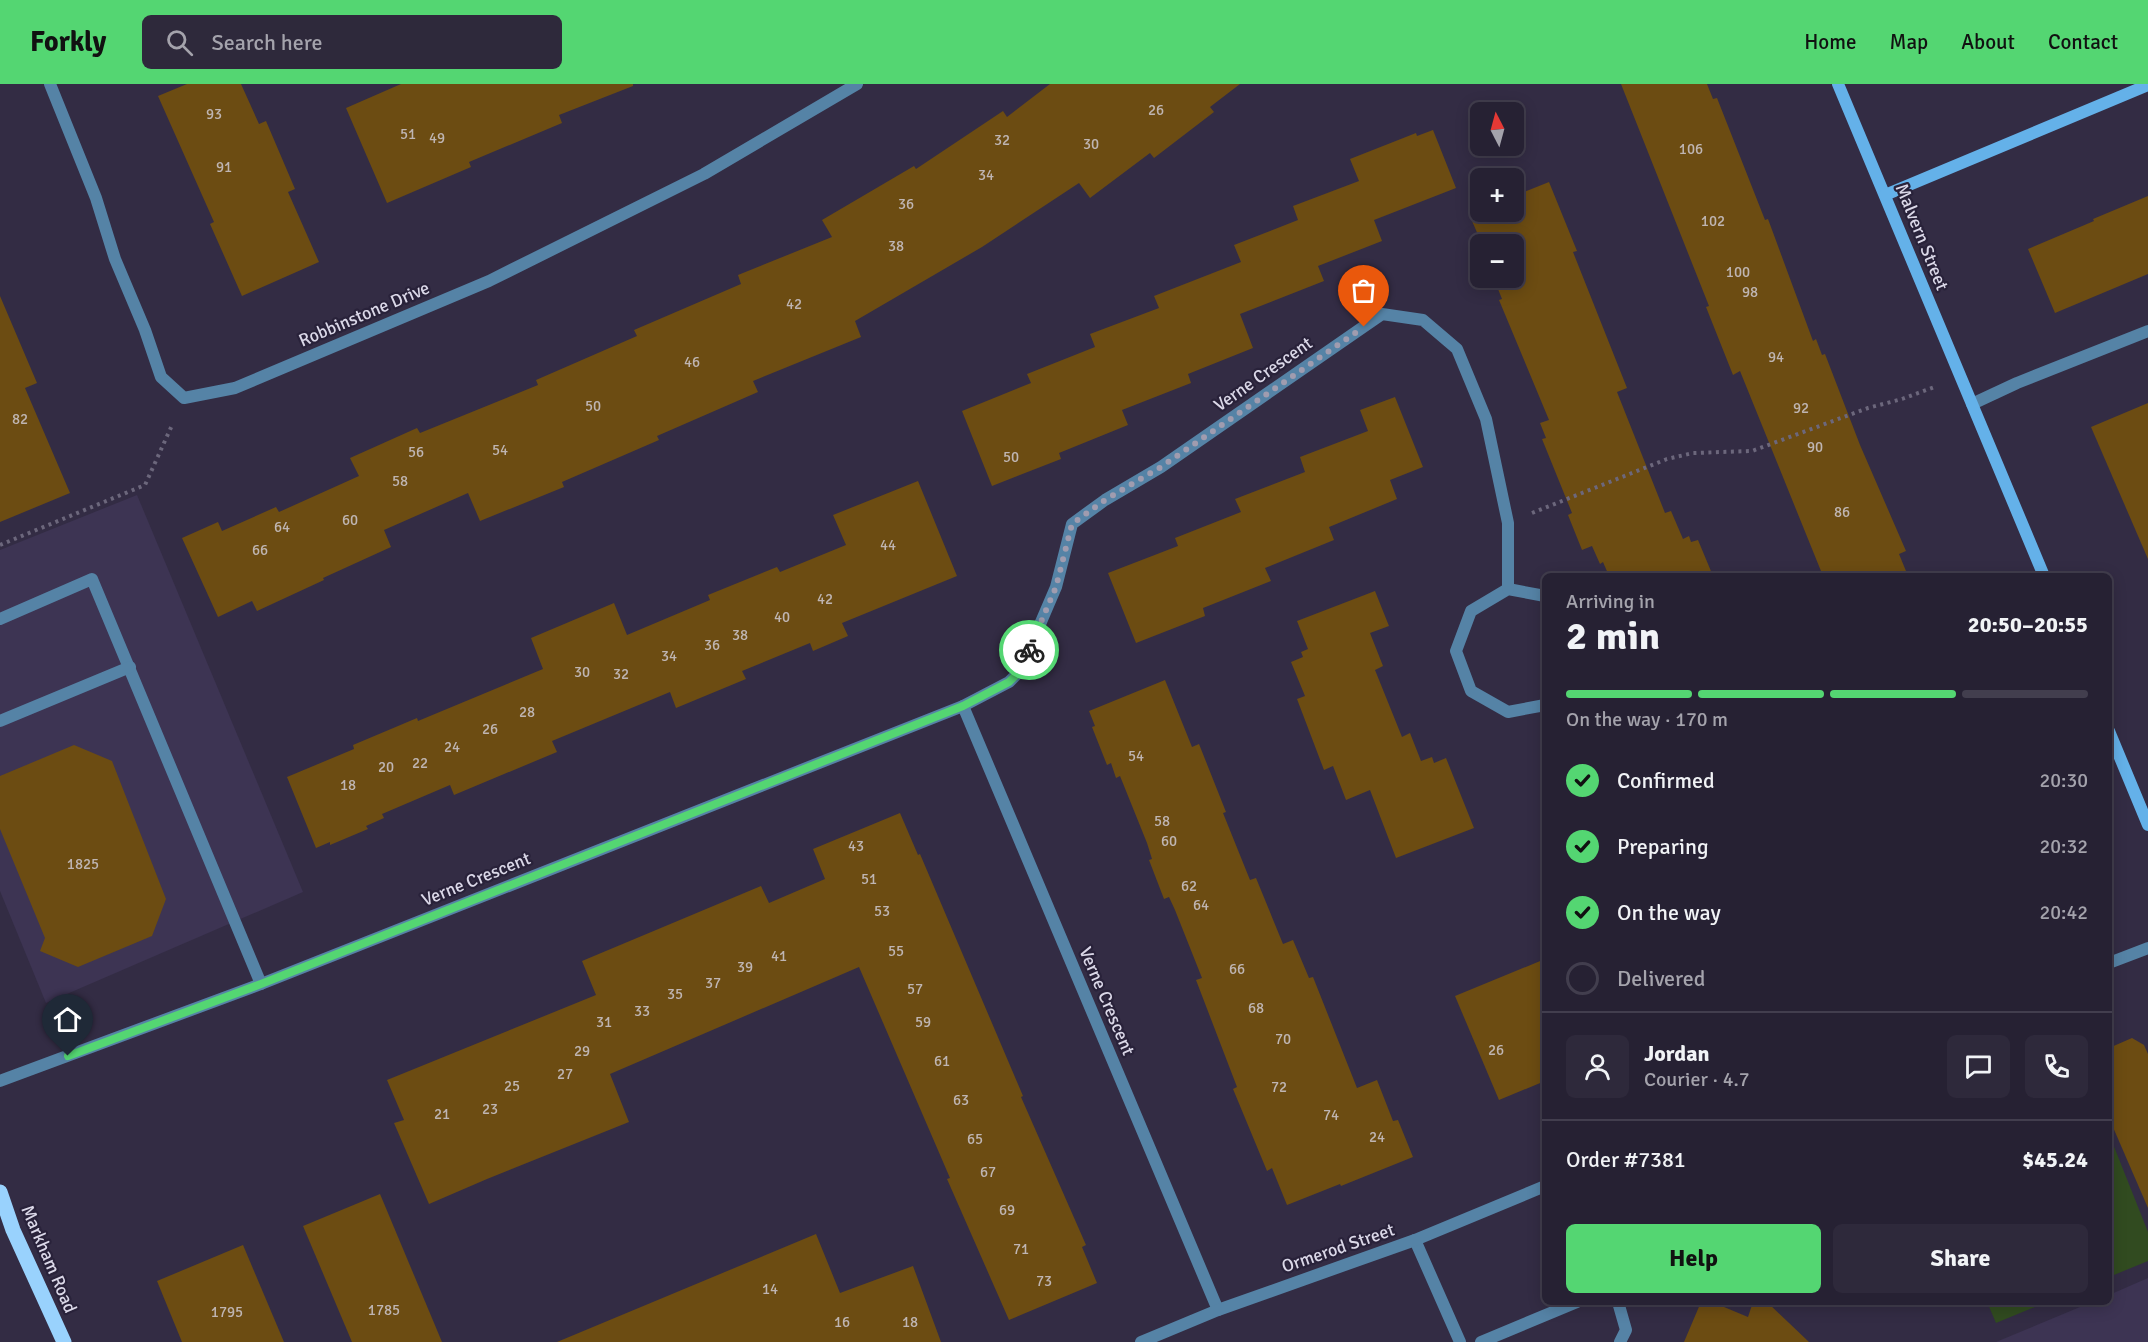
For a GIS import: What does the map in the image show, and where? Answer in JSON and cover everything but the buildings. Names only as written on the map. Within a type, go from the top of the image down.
[{"type":"main road","name":"Markham Road","points":[[0,1192],[13,1230],[64,1342]]},
{"type":"street","points":[[50,84],[96,198],[115,259],[145,330],[161,377],[184,398]]},
{"type":"street","name":"Robbinstone Drive","points":[[184,398],[235,388],[489,281],[704,174],[857,84]]},
{"type":"street","name":"Malvern Street","points":[[1838,84],[2043,573]]},
{"type":"street","points":[[1885,195],[2148,85]]},
{"type":"street","name":"Verne Crescent","points":[[0,1081],[261,984],[963,706],[1009,682],[1020,671],[1056,587],[1072,524],[1105,500],[1161,467],[1382,314],[1423,320],[1457,349],[1486,419],[1508,523],[1508,590]]},
{"type":"street","points":[[1972,404],[2017,383],[2133,339],[2148,331]]},
{"type":"street","points":[[0,619],[92,579],[261,984]]},
{"type":"street","points":[[1542,596],[1508,590],[1471,611],[1456,651],[1471,691],[1508,712],[1542,706]]},
{"type":"street","points":[[0,721],[130,667]]},
{"type":"street","name":"Verne Crescent","points":[[963,706],[1218,1310]]},
{"type":"street","points":[[2112,738],[2148,825]]},
{"type":"street","points":[[2112,962],[2148,948]]},
{"type":"street","name":"Ormerod Street","points":[[1141,1342],[1218,1310],[1415,1240],[1542,1187]]},
{"type":"street","points":[[1415,1240],[1460,1342]]},
{"type":"street","points":[[1480,1342],[1570,1305]]},
{"type":"street","points":[[1619,1305],[1626,1330],[1620,1342]]},
{"type":"path","points":[[1508,523],[1667,459],[1693,453],[1752,451],[1960,377]]},
{"type":"path","points":[[0,544],[145,485],[184,398]]},
{"type":"shaded area","points":[[137,495],[303,892],[46,1003],[0,891],[0,550]]},
{"type":"shaded area","points":[[2148,1278],[2148,1342],[1996,1342],[2085,1305],[2112,1305],[2112,1294]]},
{"type":"green space","points":[[2112,1142],[2148,1232],[2148,1261],[2112,1276]]},
{"type":"green space","points":[[1988,1305],[2040,1305],[1996,1323]]},
{"type":"way so far","points":[[1029,650],[1056,587],[1072,524],[1105,500],[1161,467],[1364,327]]},
{"type":"route","points":[[68,1056],[261,984],[963,706],[1009,682],[1020,671],[1029,650]]}]
